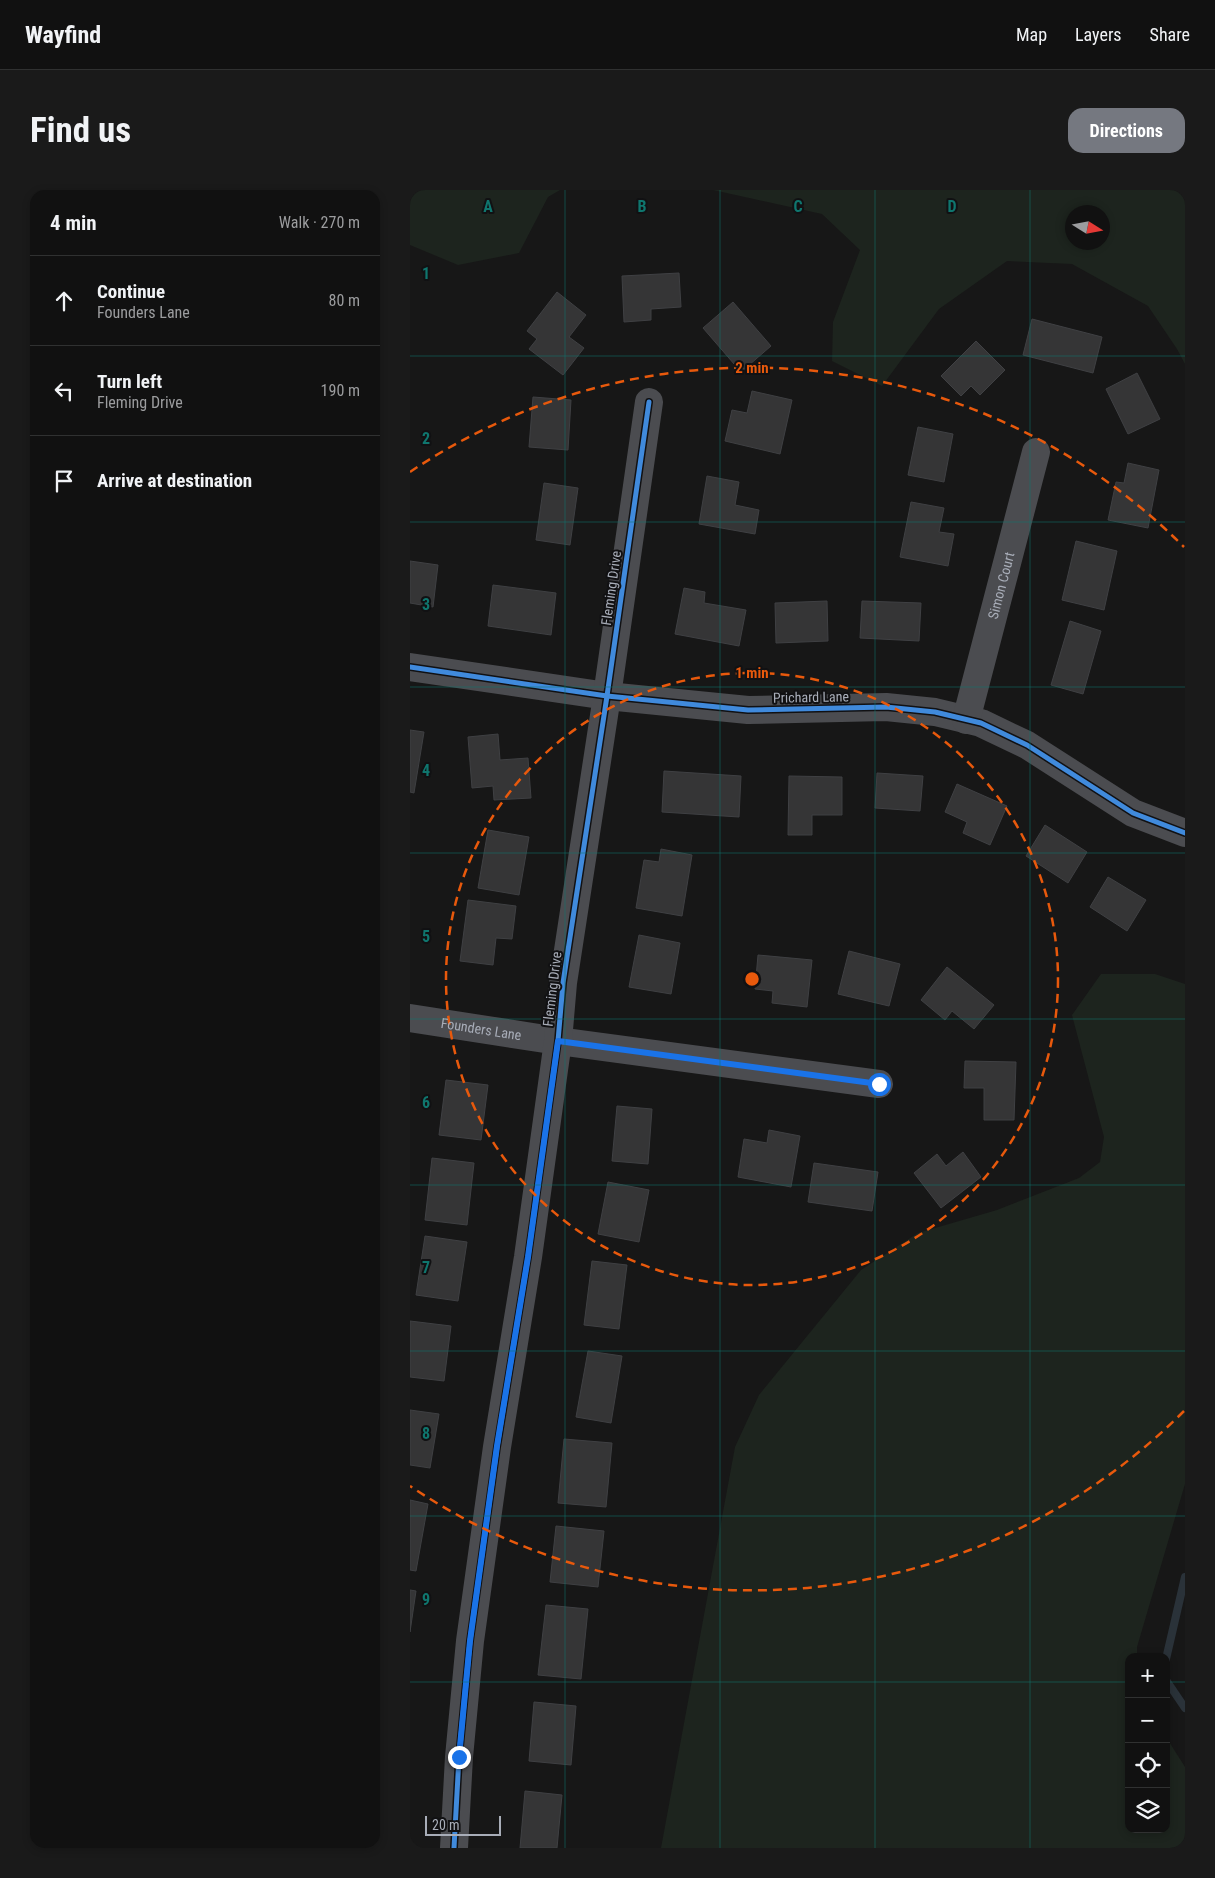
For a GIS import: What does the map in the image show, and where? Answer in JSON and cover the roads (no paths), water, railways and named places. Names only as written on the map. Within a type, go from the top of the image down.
[{"type":"street","name":"Fleming Drive","points":[[454,1848],[459,1757],[470,1641],[497,1446],[528,1257],[558,1041],[563,983],[607,696],[649,402]]},
{"type":"street","name":"Simon Court","points":[[966,720],[1036,452]]},
{"type":"street","name":"Prichard Lane","points":[[410,667],[607,696],[748,710],[886,707],[935,712],[981,723],[1027,745],[1132,813],[1185,833]]},
{"type":"street","name":"Founders Lane","points":[[410,1018],[558,1041],[879,1084]]},
{"type":"waterway","points":[[1167,1653],[1185,1577]]},
{"type":"waterway","points":[[1170,1686],[1185,1708]]}]
